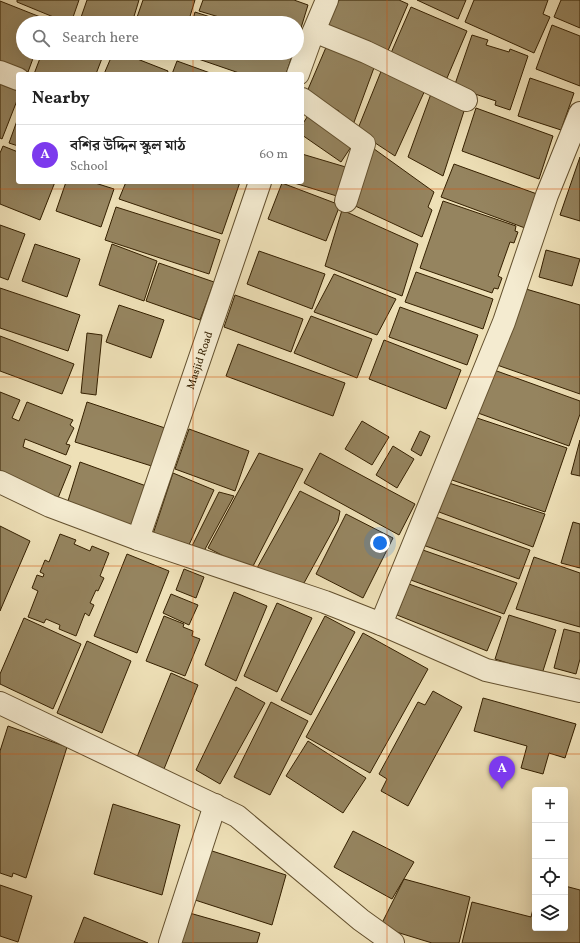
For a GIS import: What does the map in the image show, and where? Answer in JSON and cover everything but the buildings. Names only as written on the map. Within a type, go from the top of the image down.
[{"type":"street","points":[[304,58],[327,0]]},
{"type":"street","points":[[314,30],[366,52],[466,100]]},
{"type":"street","points":[[299,72],[303,60]]},
{"type":"street","points":[[0,72],[16,78]]},
{"type":"street","points":[[304,100],[364,144],[346,201]]},
{"type":"street","points":[[381,624],[504,322],[547,195],[580,113]]},
{"type":"street","name":"Masjid Road","points":[[138,539],[259,184]]},
{"type":"street","points":[[0,482],[50,506],[138,539],[325,602],[381,624],[486,670],[580,691]]},
{"type":"street","points":[[0,703],[237,816],[361,920],[393,943]]},
{"type":"street","points":[[170,943],[215,805]]},
{"type":"place","name":"বশির উদ্দিন স্কুল মাঠ","points":[[502,789]]}]
